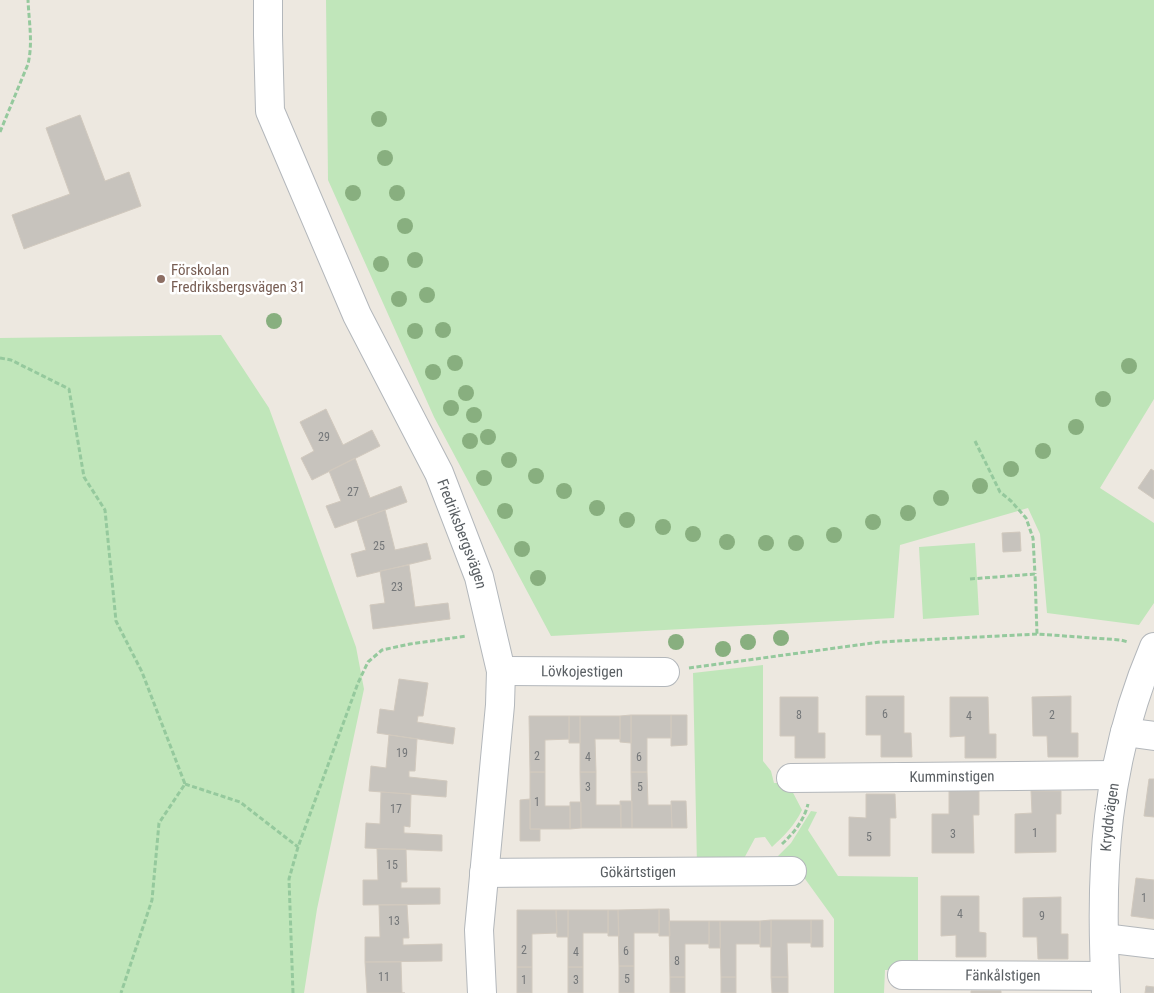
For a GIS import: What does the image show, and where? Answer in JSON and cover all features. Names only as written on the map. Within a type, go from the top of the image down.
[{"type":"street","name":"Fredriksbergsvägen","points":[[268,0],[270,111],[357,315],[439,473],[478,577],[501,671],[496,763],[479,930],[482,993]]},
{"type":"street","name":"Kryddvägen","points":[[1106,985],[1104,882],[1106,833],[1114,776],[1125,732],[1136,694],[1153,648]]},
{"type":"street","name":"Lövkojestigen","points":[[501,671],[664,672]]},
{"type":"street","points":[[1125,732],[1154,736]]},
{"type":"street","name":"Kumminstigen","points":[[803,778],[1114,776]]},
{"type":"street","name":"Gökärtstigen","points":[[484,873],[792,871]]},
{"type":"street","points":[[1104,938],[1154,944]]},
{"type":"street","name":"Fänkålstigen","points":[[902,975],[1106,985]]},
{"type":"path","points":[[0,132],[31,53],[32,44],[28,0]]},
{"type":"path","points":[[0,358],[11,360],[69,389],[84,477],[105,510],[116,621],[142,672],[185,784]]},
{"type":"path","points":[[975,441],[1000,492],[1026,518],[1033,538],[1038,634]]},
{"type":"path","points":[[970,579],[1035,574]]},
{"type":"path","points":[[293,993],[288,879],[358,683],[368,662],[382,650],[410,644],[492,633]]},
{"type":"path","points":[[664,672],[880,642],[1038,634],[1121,640],[1153,648]]},
{"type":"path","points":[[763,871],[776,850],[792,836],[806,814],[803,778]]},
{"type":"path","points":[[185,784],[240,802],[298,847]]},
{"type":"path","points":[[121,993],[152,900],[159,822],[185,784]]},
{"type":"green space","points":[[326,0],[1154,0],[1154,399],[1100,488],[1154,523],[1154,603],[1139,625],[1047,613],[1040,534],[1028,508],[900,545],[894,618],[551,636],[434,417],[328,180]]},
{"type":"green space","points":[[221,335],[269,408],[356,647],[364,689],[317,909],[304,993],[0,993],[0,338]]},
{"type":"green space","points":[[975,543],[979,615],[923,619],[919,547]]},
{"type":"green space","points":[[763,665],[763,761],[771,771],[774,783],[789,785],[802,810],[789,830],[772,847],[765,837],[755,838],[741,864],[697,866],[693,673]]},
{"type":"green space","points":[[811,811],[817,812],[808,830],[838,876],[918,877],[918,970],[885,970],[884,993],[834,993],[834,919],[795,865],[784,865],[778,856],[791,843]]},
{"type":"building","points":[[80,115],[105,181],[129,172],[141,206],[24,249],[12,215],[70,194],[46,128]]},
{"type":"building","points":[[326,409],[343,445],[372,430],[380,446],[312,480],[301,458],[314,451],[300,422]]},
{"type":"building","points":[[355,458],[370,498],[401,486],[407,502],[335,528],[326,506],[341,501],[329,471]]},
{"type":"building","points":[[1151,469],[1154,471],[1154,499],[1138,488]]},
{"type":"building","points":[[385,510],[395,550],[427,543],[431,559],[357,577],[351,554],[366,550],[357,520]]},
{"type":"building","points":[[1020,532],[1021,551],[1003,552],[1002,533]]},
{"type":"building","points":[[409,565],[415,607],[448,603],[450,619],[373,629],[370,605],[385,603],[380,571]]},
{"type":"building","points":[[399,679],[428,683],[423,716],[418,716],[417,722],[455,728],[453,744],[377,733],[380,709],[394,711]]},
{"type":"building","points":[[866,696],[904,696],[904,733],[911,733],[912,757],[881,757],[881,735],[866,735]]},
{"type":"building","points":[[1071,696],[1071,733],[1078,733],[1078,757],[1048,757],[1047,736],[1033,736],[1032,697]]},
{"type":"building","points":[[780,697],[818,697],[818,733],[825,733],[825,758],[795,758],[795,736],[780,736]]},
{"type":"building","points":[[950,697],[988,697],[989,734],[996,734],[996,758],[965,758],[965,736],[950,737]]},
{"type":"building","points":[[631,715],[671,715],[671,738],[647,738],[647,772],[631,772]]},
{"type":"building","points":[[631,715],[631,743],[620,742],[620,716]]},
{"type":"building","points":[[671,715],[687,715],[687,745],[671,746]]},
{"type":"building","points":[[529,716],[569,716],[569,739],[545,740],[545,772],[530,772]]},
{"type":"building","points":[[569,716],[580,716],[580,743],[569,743]]},
{"type":"building","points":[[580,716],[620,716],[620,739],[595,739],[596,772],[580,772]]},
{"type":"building","points":[[389,735],[417,739],[415,771],[409,771],[409,777],[447,781],[446,797],[369,791],[371,766],[386,768]]},
{"type":"building","points":[[530,772],[545,772],[545,806],[570,806],[570,829],[530,829]]},
{"type":"building","points":[[580,772],[596,772],[596,805],[621,805],[621,828],[581,828]]},
{"type":"building","points":[[631,772],[647,772],[648,805],[671,805],[672,828],[632,828]]},
{"type":"building","points":[[1149,779],[1154,779],[1154,817],[1144,816]]},
{"type":"building","points":[[949,791],[979,791],[979,815],[973,815],[974,853],[932,853],[932,814],[949,814]]},
{"type":"building","points":[[1031,791],[1061,791],[1061,814],[1056,814],[1056,852],[1015,853],[1015,814],[1032,813]]},
{"type":"building","points":[[381,792],[411,794],[410,827],[404,826],[404,833],[442,835],[442,851],[365,848],[366,823],[380,824]]},
{"type":"building","points":[[866,794],[895,794],[896,818],[890,818],[890,856],[849,856],[849,817],[866,818]]},
{"type":"building","points":[[530,799],[530,829],[540,829],[540,841],[520,841],[520,800]]},
{"type":"building","points":[[620,801],[632,801],[632,828],[621,828]]},
{"type":"building","points":[[671,801],[686,801],[687,828],[672,828]]},
{"type":"building","points":[[570,802],[581,802],[581,828],[570,829]]},
{"type":"building","points":[[377,849],[406,849],[407,882],[401,882],[401,888],[440,888],[440,904],[363,905],[363,880],[378,880]]},
{"type":"building","points":[[1136,878],[1154,880],[1154,919],[1131,916]]},
{"type":"building","points":[[941,896],[979,896],[979,932],[986,933],[986,957],[956,957],[956,935],[941,936]]},
{"type":"building","points":[[1061,897],[1061,934],[1068,934],[1068,959],[1038,959],[1037,937],[1023,937],[1023,898]]},
{"type":"building","points":[[379,905],[407,905],[409,938],[403,938],[403,945],[442,944],[442,961],[365,962],[365,937],[380,937]]},
{"type":"building","points":[[659,909],[659,933],[634,933],[634,966],[619,966],[618,910]]},
{"type":"building","points":[[659,909],[669,909],[670,936],[659,936]]},
{"type":"building","points":[[517,910],[556,910],[557,933],[532,934],[532,967],[517,967]]},
{"type":"building","points":[[556,910],[568,910],[568,937],[557,937]]},
{"type":"building","points":[[568,910],[608,910],[608,933],[583,933],[583,967],[568,967]]},
{"type":"building","points":[[608,910],[618,910],[619,936],[608,936]]},
{"type":"building","points":[[771,920],[771,947],[760,947],[760,921]]},
{"type":"building","points":[[771,920],[811,920],[811,943],[787,943],[788,977],[771,977]]},
{"type":"building","points":[[811,920],[823,920],[823,947],[811,947]]},
{"type":"building","points":[[669,921],[709,921],[709,944],[685,944],[685,977],[670,977]]},
{"type":"building","points":[[709,921],[720,921],[720,948],[709,948]]},
{"type":"building","points":[[720,921],[760,921],[760,944],[736,944],[736,977],[721,977]]},
{"type":"building","points":[[365,962],[401,962],[402,993],[367,993]]},
{"type":"building","points":[[619,966],[634,966],[634,993],[619,993]]},
{"type":"building","points":[[517,967],[532,967],[532,993],[517,993]]},
{"type":"building","points":[[568,967],[583,967],[583,993],[568,993]]},
{"type":"building","points":[[670,977],[685,977],[685,993],[670,993]]},
{"type":"building","points":[[721,977],[736,977],[736,993],[721,993]]},
{"type":"building","points":[[771,977],[788,977],[788,993],[772,993]]},
{"type":"building","points":[[1146,986],[1154,987],[1154,993],[1145,993]]},
{"type":"building","points":[[971,991],[1001,991],[1001,993],[971,993]]},
{"type":"place","name":"Förskolan Fredriksbergsvägen 31","points":[[161,279]]}]
